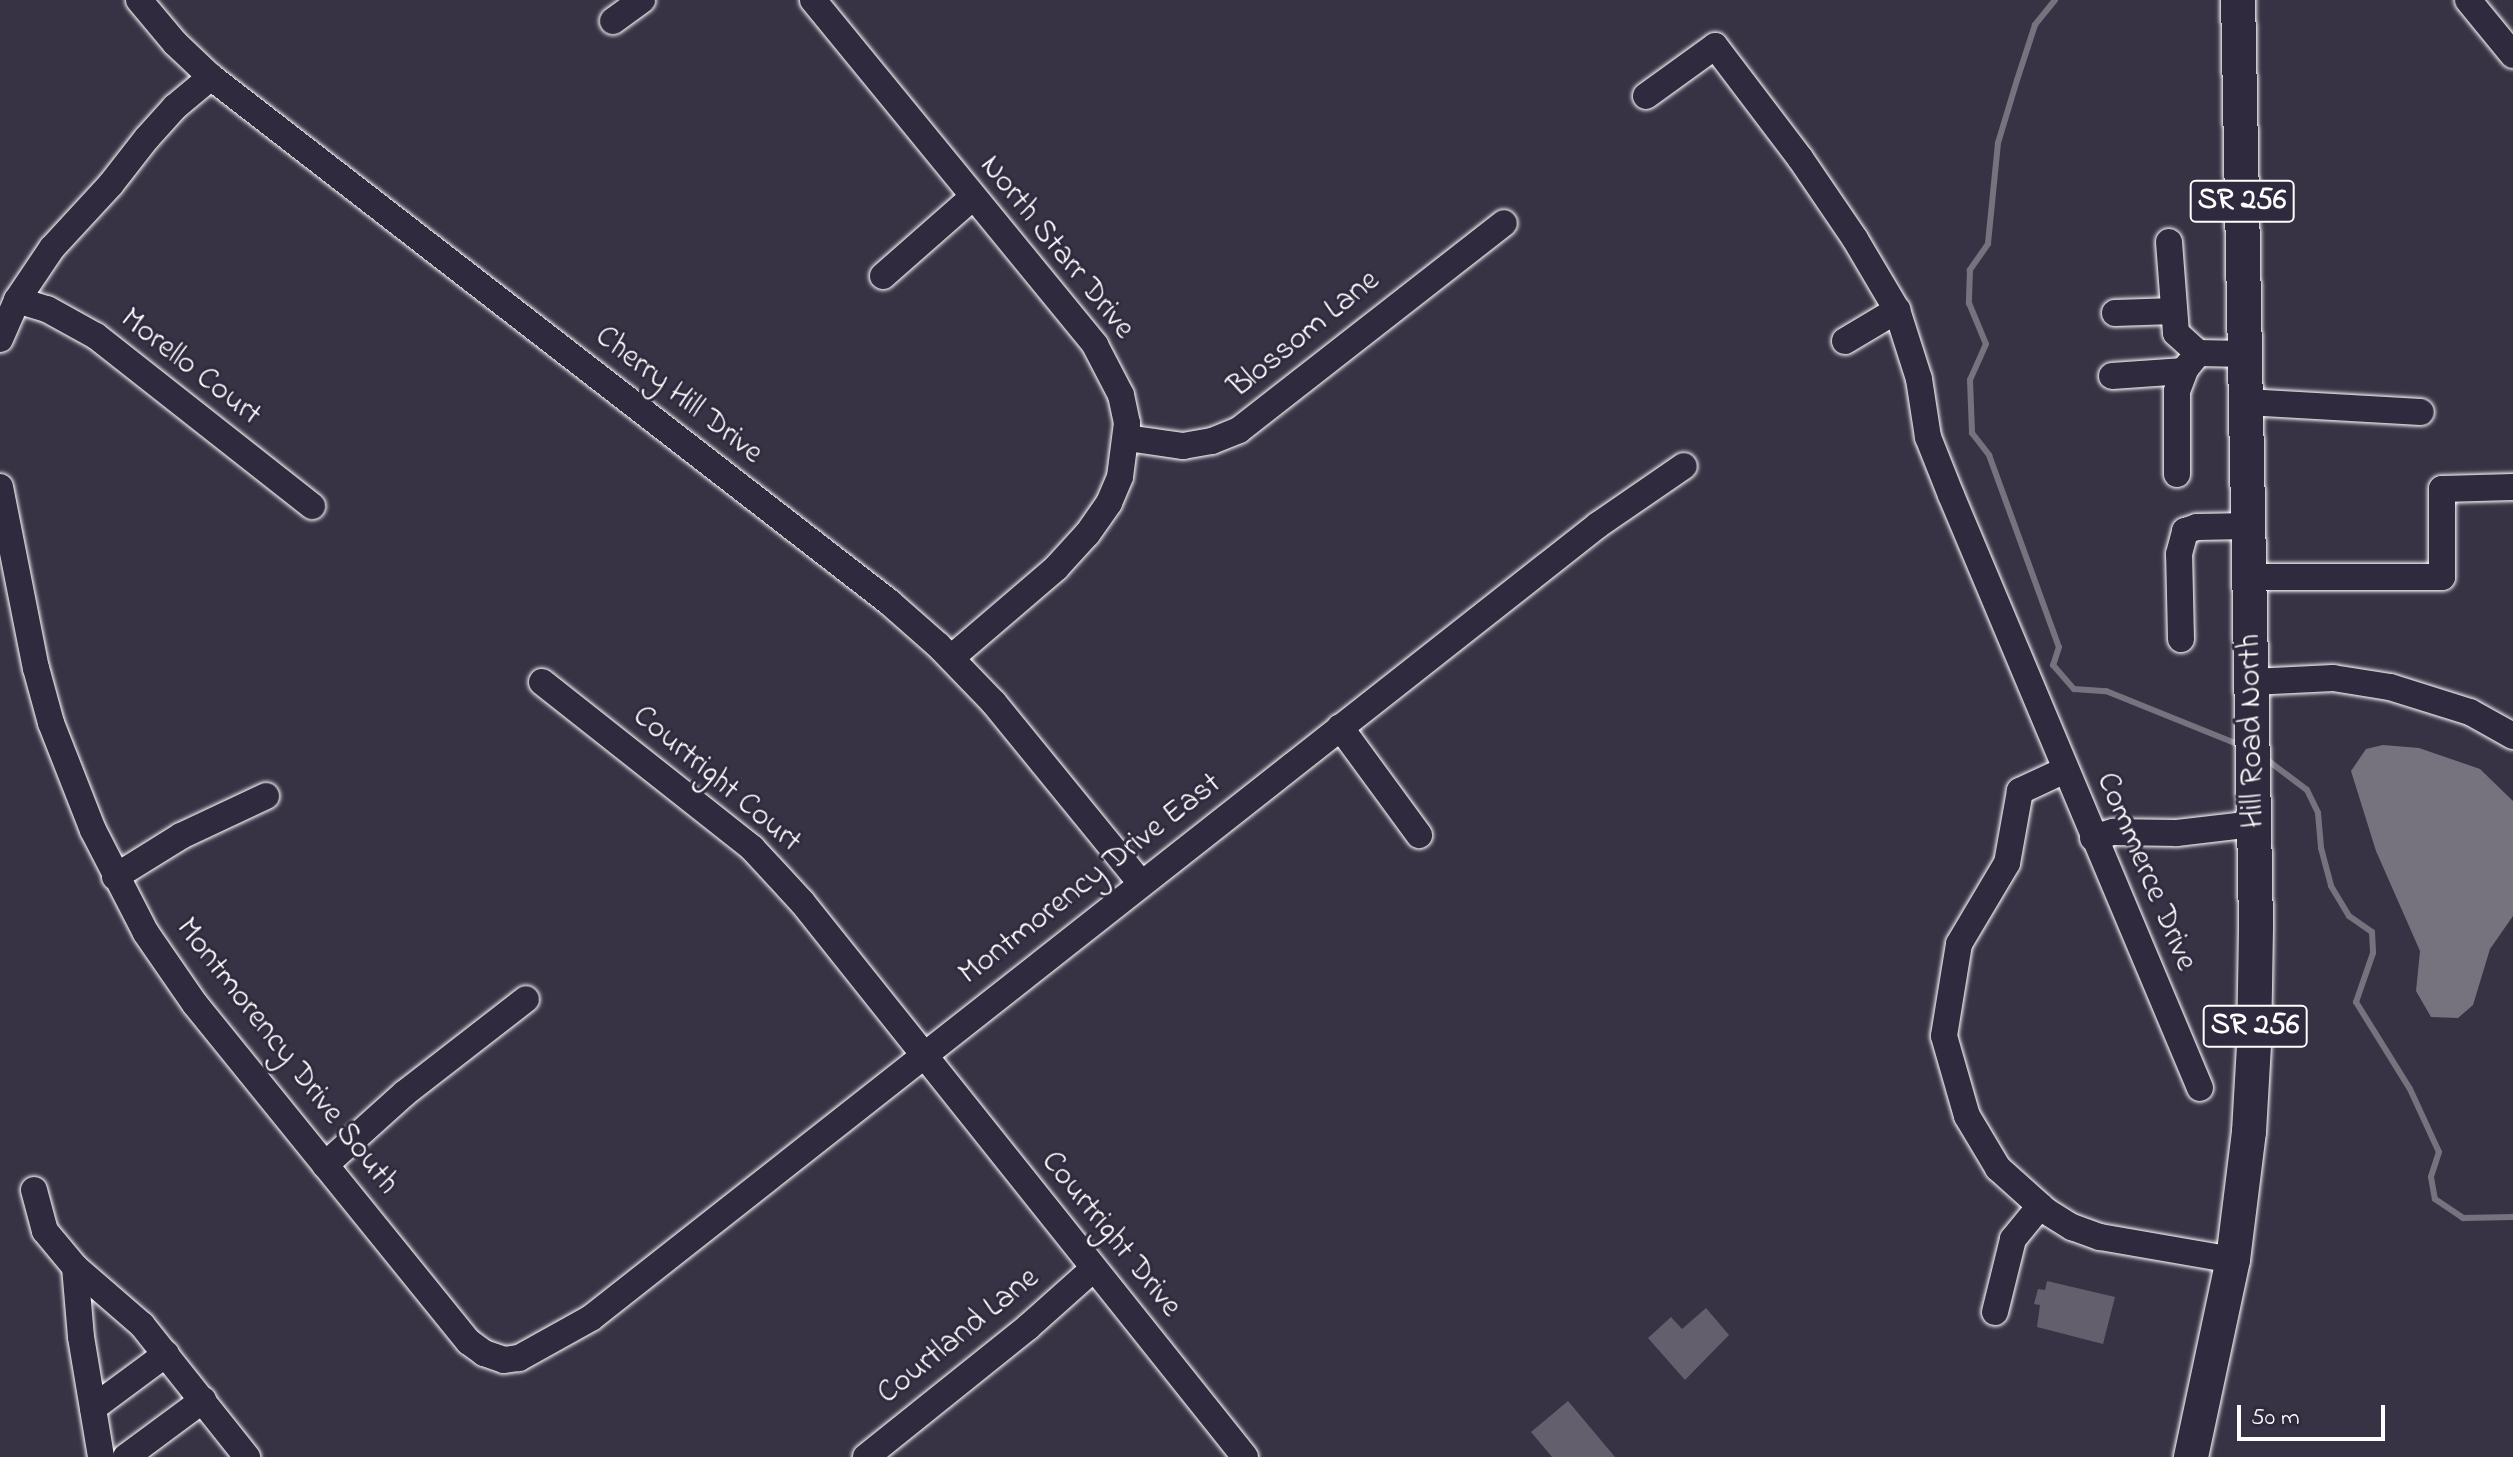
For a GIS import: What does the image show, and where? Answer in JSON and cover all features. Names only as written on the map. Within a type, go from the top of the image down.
[{"type":"main road","name":"Hill Road North","points":[[2191,1457],[2233,1260],[2249,1132],[2254,1044],[2253,725],[2238,0]]},
{"type":"street","name":"Cherry Hill Drive","points":[[139,0],[175,43],[211,77],[889,602],[951,658],[1050,769],[1141,883]]},
{"type":"street","points":[[613,21],[642,0]]},
{"type":"street","name":"North Starr Drive","points":[[813,0],[1095,345],[1121,395],[1127,438],[1120,477],[1109,503],[1087,534],[1056,568],[951,658]]},
{"type":"street","points":[[2468,0],[2513,55]]},
{"type":"street","name":"Commerce Drive","points":[[1646,96],[1715,46],[1800,158],[1855,239],[1897,310],[1919,379],[1928,437],[2200,1088]]},
{"type":"street","points":[[0,339],[17,300],[52,248],[175,107],[211,77]]},
{"type":"street","points":[[883,276],[973,197]]},
{"type":"street","name":"Blossom Lane","points":[[1127,438],[1183,446],[1212,441],[1239,430],[1504,223]]},
{"type":"street","points":[[2169,242],[2176,333],[2191,362]]},
{"type":"street","name":"Morello Court","points":[[17,300],[47,309],[96,336],[312,506]]},
{"type":"street","points":[[1845,341],[1897,310]]},
{"type":"street","points":[[2115,313],[2174,311]]},
{"type":"street","points":[[2112,376],[2245,354]]},
{"type":"street","points":[[2177,474],[2177,391],[2191,362]]},
{"type":"street","points":[[2246,402],[2421,412]]},
{"type":"street","name":"Montmorency Drive East","points":[[540,1346],[591,1318],[1598,525],[1684,466]]},
{"type":"street","name":"Montmorency Drive South","points":[[0,487],[36,668],[70,778],[115,877],[168,968],[469,1342],[484,1353],[504,1360],[519,1358],[540,1346]]},
{"type":"street","points":[[2250,577],[2442,577],[2442,489],[2513,487]]},
{"type":"street","points":[[2181,639],[2179,554],[2185,531],[2197,527],[2249,526]]},
{"type":"street","points":[[2252,682],[2333,678],[2390,687],[2470,712],[2513,736]]},
{"type":"street","name":"Courtright Court","points":[[542,682],[752,848],[802,902],[925,1054]]},
{"type":"street","points":[[1340,727],[1419,835]]},
{"type":"street","name":"Commerce Drive","points":[[2065,770],[2020,791],[2007,863],[1959,944],[1944,1036],[1967,1116],[1998,1168],[2040,1206],[2072,1227],[2100,1237],[2233,1260]]},
{"type":"street","points":[[115,877],[181,836],[266,796]]},
{"type":"street","points":[[2093,838],[2113,832],[2177,833],[2254,808]]},
{"type":"street","points":[[325,1165],[405,1093],[526,999]]},
{"type":"street","name":"Courtright Drive","points":[[925,1054],[1245,1457]]},
{"type":"street","points":[[34,1190],[45,1231],[75,1267],[121,1304],[166,1354],[247,1457]]},
{"type":"street","points":[[1995,1312],[2013,1239],[2040,1206]]},
{"type":"street","points":[[75,1267],[81,1337],[101,1457]]},
{"type":"street","name":"Courtland Lane","points":[[866,1457],[1028,1327],[1093,1269]]},
{"type":"street","points":[[93,1408],[166,1354]]},
{"type":"street","points":[[126,1457],[203,1400]]},
{"type":"shaded area","points":[[2383,745],[2419,748],[2480,769],[2513,801],[2513,916],[2490,949],[2473,1005],[2458,1018],[2431,1017],[2416,991],[2420,951],[2376,851],[2351,771],[2366,749]]},
{"type":"building","points":[[2047,1281],[2115,1297],[2103,1344],[2037,1327],[2040,1305],[2034,1304],[2038,1289],[2045,1290]]},
{"type":"building","points":[[1706,1308],[1729,1335],[1685,1380],[1648,1338],[1671,1317],[1682,1329]]},
{"type":"building","points":[[1568,1401],[1615,1457],[1552,1457],[1531,1432]]},
{"type":"waterway","points":[[2055,0],[2035,25],[2017,80],[1998,143],[1988,244],[1970,270],[1969,303],[1986,344],[1970,380],[1972,433],[1989,455],[2059,647],[2053,665],[2074,689],[2106,691],[2242,746]]},
{"type":"waterway","points":[[2266,759],[2307,790],[2318,813],[2321,848],[2331,886],[2349,916],[2372,932],[2373,953],[2356,1002],[2410,1089],[2439,1152],[2431,1177],[2435,1199],[2463,1218],[2513,1217]]}]
